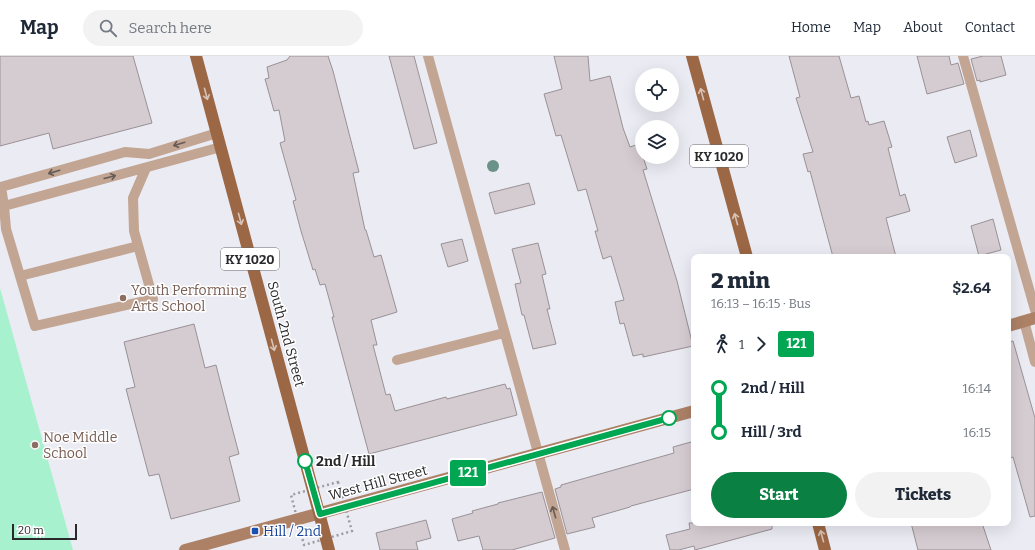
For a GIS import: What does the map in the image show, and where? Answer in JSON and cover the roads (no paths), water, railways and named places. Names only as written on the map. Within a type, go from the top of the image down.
[{"type":"main road","name":"South 2nd Street","points":[[196,56],[329,550]]},
{"type":"main road","name":"KY 1020","points":[[692,56],[746,254]]},
{"type":"main road","points":[[819,526],[825,550]]},
{"type":"street","points":[[1011,325],[1029,320]]},
{"type":"street","name":"West Hill Street","points":[[185,550],[691,412]]},
{"type":"lane","points":[[428,56],[565,550]]},
{"type":"lane","points":[[963,56],[1035,310]]},
{"type":"lane","points":[[146,168],[133,198],[134,231],[153,299],[35,326],[6,229],[4,206],[0,187],[125,152],[149,154],[217,133]]},
{"type":"lane","points":[[4,206],[220,147]]},
{"type":"lane","points":[[20,276],[138,246]]},
{"type":"lane","points":[[1029,320],[1035,362]]},
{"type":"lane","points":[[397,360],[504,333]]},
{"type":"place","name":"Youth Performing Arts School","points":[[123,298]]},
{"type":"place","name":"Noe Middle School","points":[[35,445]]},
{"type":"place","name":"2nd / Hill","points":[[305,461]]},
{"type":"place","name":"Hill / 2nd","points":[[255,531]]}]
